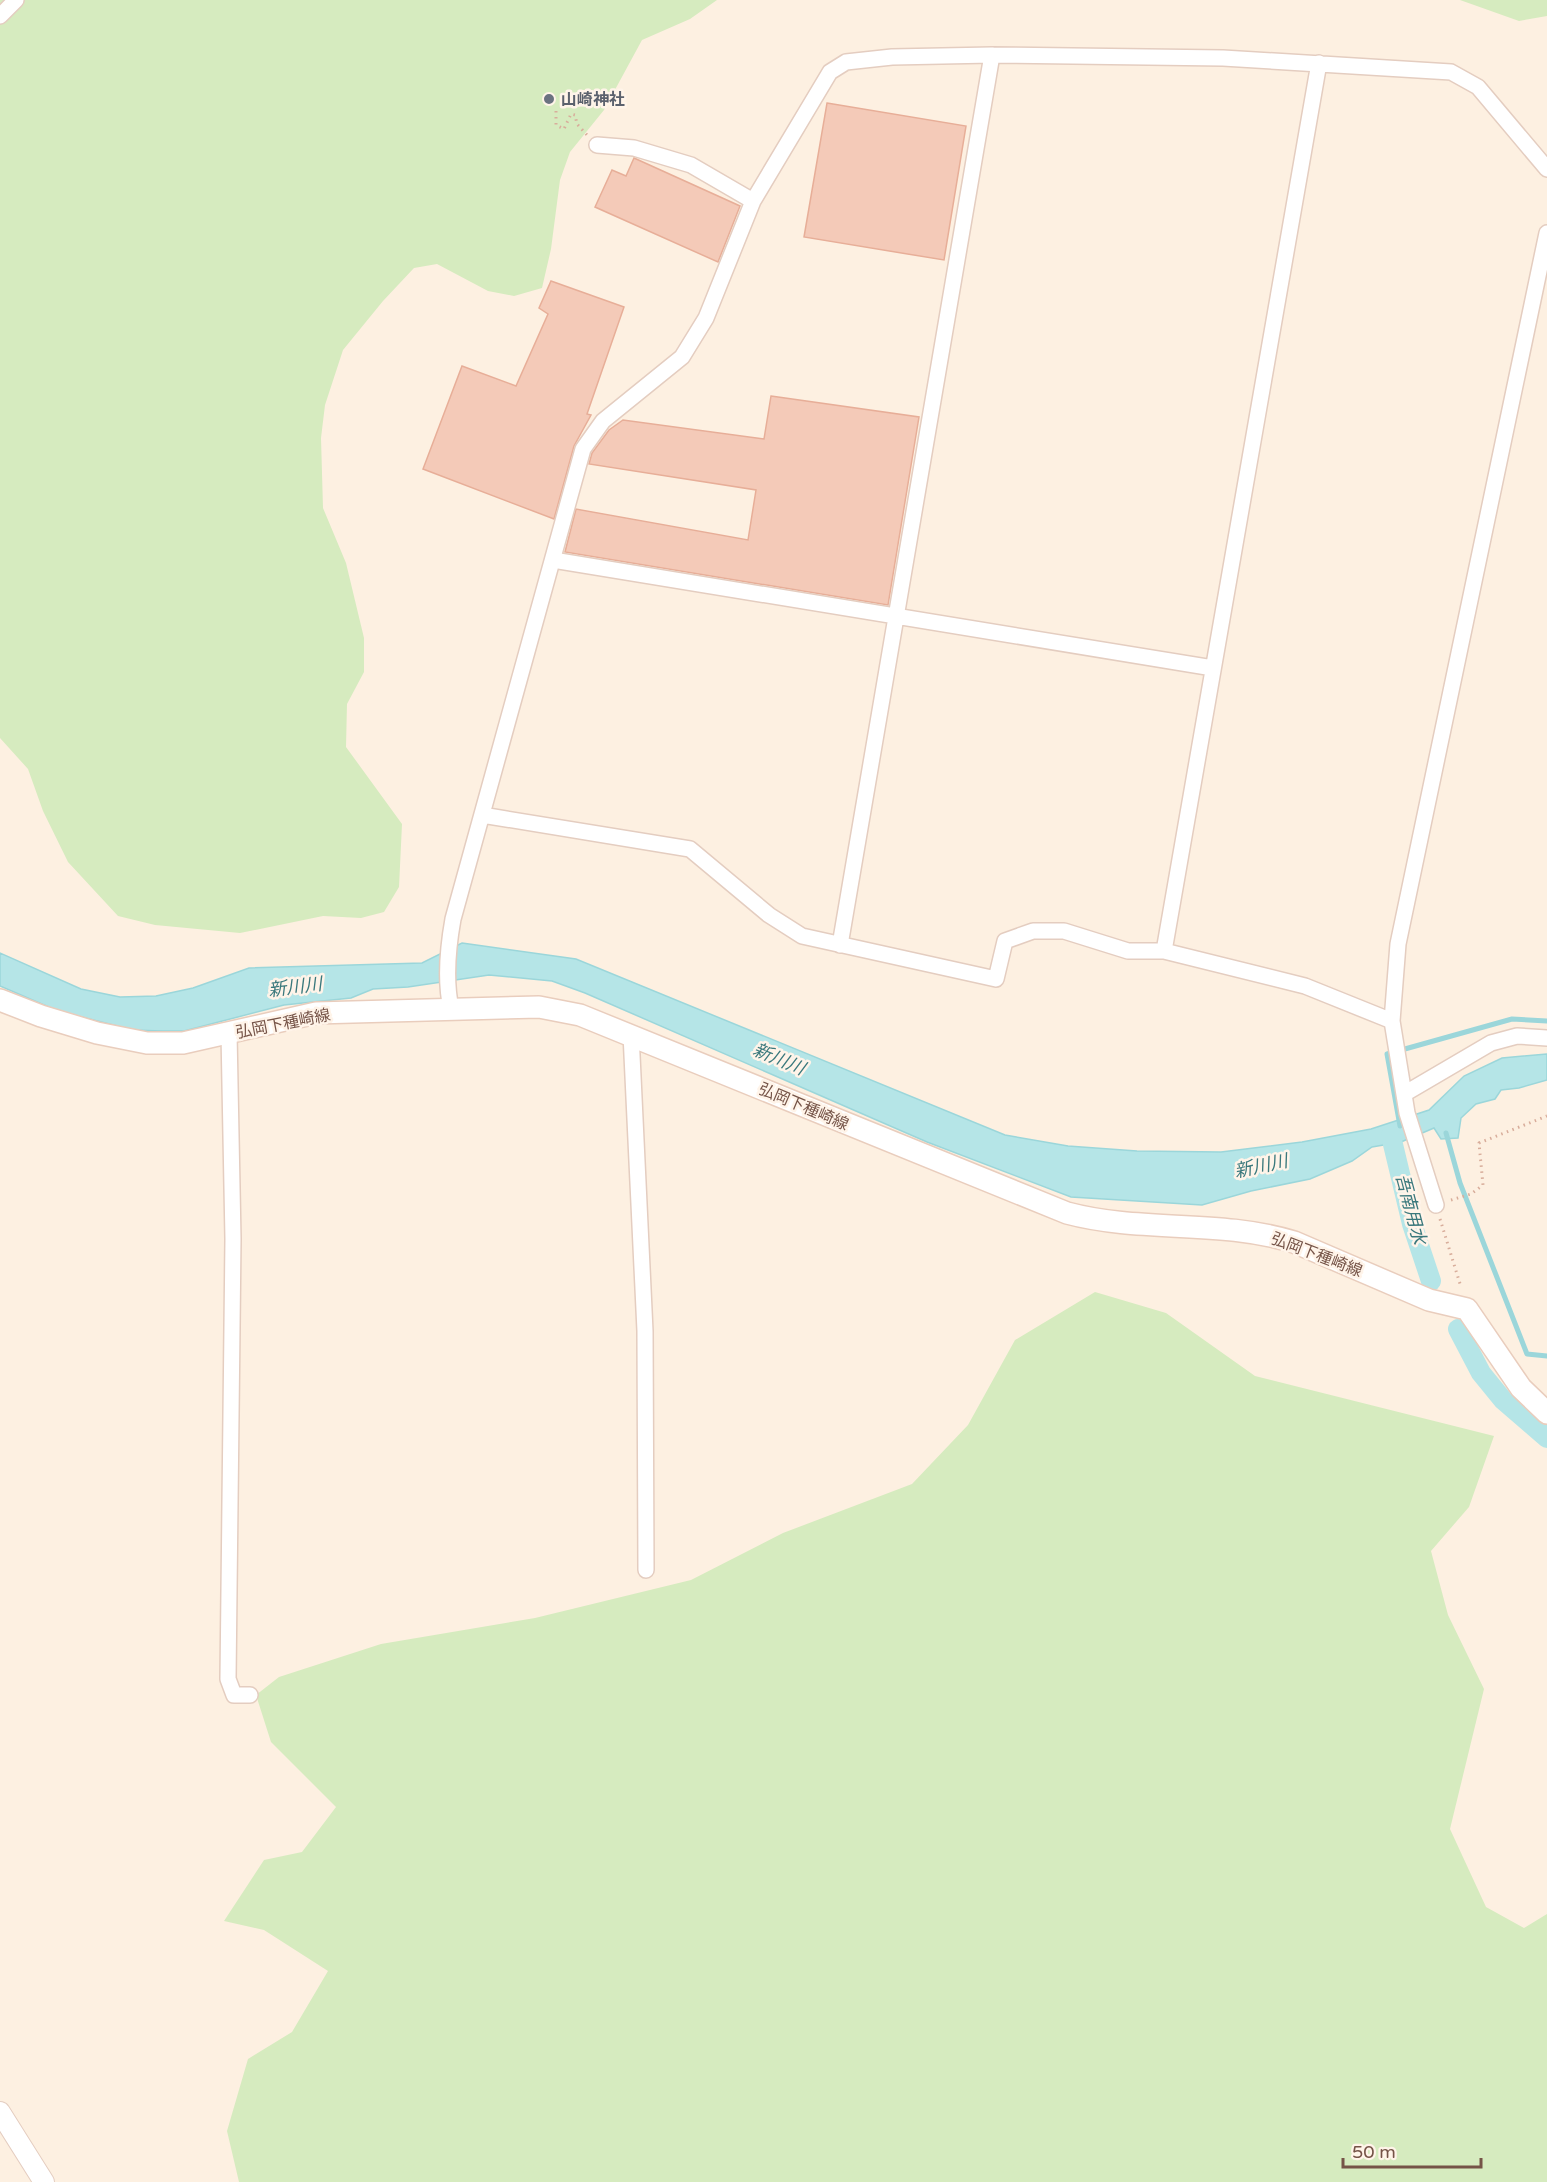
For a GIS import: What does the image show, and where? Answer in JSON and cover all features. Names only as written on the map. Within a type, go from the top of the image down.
[{"type":"main road","name":"弘岡下種崎線","points":[[0,1000],[40,1016],[97,1033],[147,1043],[183,1043],[316,1013],[450,1002],[539,1007],[580,1016],[631,1034],[1067,1213],[1097,1221],[1137,1226],[1226,1227],[1272,1235],[1294,1242],[1429,1300],[1467,1309]]},
{"type":"main road","points":[[1467,1309],[1521,1388],[1547,1413]]},
{"type":"street","points":[[0,16],[16,0]]},
{"type":"street","points":[[840,945],[992,55]]},
{"type":"street","points":[[450,1002],[449,938],[583,449],[603,421],[682,357],[706,318],[753,201],[830,72],[846,62],[892,57],[992,55],[1223,58],[1450,72],[1478,87],[1547,169]]},
{"type":"street","points":[[1164,951],[1319,63]]},
{"type":"street","points":[[597,145],[634,148],[690,165],[753,201]]},
{"type":"street","points":[[1436,1205],[1416,1148],[1407,1113],[1392,1021],[1398,944],[1547,233]]},
{"type":"street","points":[[553,560],[1213,668]]},
{"type":"street","points":[[482,815],[690,849],[769,915],[802,936],[840,945],[996,979],[1005,941],[1033,931],[1064,931],[1128,951],[1164,951],[1305,986],[1392,1021]]},
{"type":"street","points":[[229,1033],[233,1239],[228,1679],[234,1695],[250,1695]]},
{"type":"street","points":[[631,1034],[645,1331],[646,1570]]},
{"type":"street","points":[[1404,1094],[1491,1043],[1516,1036],[1547,1038]]},
{"type":"street","points":[[0,2112],[44,2182]]},
{"type":"path","points":[[556,111],[556,126],[564,129],[571,114],[575,115],[577,124],[597,145]]},
{"type":"path","points":[[1471,1194],[1484,1185],[1479,1143],[1547,1116]]},
{"type":"path","points":[[1436,1205],[1457,1269],[1467,1309]]},
{"type":"green space","points":[[0,0],[717,0],[690,19],[642,40],[604,110],[570,152],[560,180],[551,249],[542,288],[514,296],[488,291],[437,264],[414,268],[383,301],[343,350],[325,405],[321,438],[323,508],[346,563],[364,638],[364,672],[347,704],[346,747],[402,824],[399,887],[384,912],[361,918],[323,916],[240,933],[155,925],[118,916],[68,862],[43,811],[28,769],[0,738]]},
{"type":"green space","points":[[1460,0],[1547,0],[1547,16],[1519,21]]},
{"type":"green space","points":[[1095,1292],[1166,1313],[1255,1376],[1494,1436],[1469,1507],[1431,1551],[1448,1615],[1484,1689],[1450,1829],[1486,1907],[1524,1928],[1547,1914],[1547,2182],[239,2182],[227,2131],[248,2059],[292,2032],[328,1971],[264,1930],[224,1921],[264,1860],[302,1852],[336,1807],[271,1742],[256,1695],[279,1677],[381,1644],[535,1618],[691,1580],[783,1533],[912,1484],[968,1425],[1015,1340]]},
{"type":"water","name":"新川川","points":[[462,943],[576,959],[1005,1135],[1068,1146],[1137,1151],[1221,1152],[1302,1142],[1371,1129],[1429,1110],[1464,1076],[1502,1058],[1547,1054],[1547,1080],[1519,1088],[1501,1090],[1495,1099],[1476,1104],[1461,1118],[1458,1138],[1441,1139],[1434,1128],[1401,1142],[1372,1147],[1352,1161],[1310,1179],[1251,1191],[1202,1205],[1071,1197],[927,1142],[585,993],[552,981],[489,975],[408,987],[373,989],[351,998],[284,1005],[184,1031],[133,1030],[58,1011],[0,986],[0,953],[81,989],[120,997],[156,996],[193,988],[249,968],[422,963]]},
{"type":"building","points":[[827,103],[966,126],[944,260],[804,237]]},
{"type":"building","points":[[634,158],[740,206],[718,262],[595,207],[612,170],[626,176]]},
{"type":"building","points":[[551,281],[624,307],[587,414],[591,415],[574,446],[554,519],[423,469],[462,366],[516,386],[548,314],[539,308]]},
{"type":"building","points":[[771,396],[919,417],[888,605],[565,552],[576,509],[748,540],[756,490],[589,464],[592,453],[609,430],[623,420],[764,439]]},
{"type":"waterway","points":[[1400,1126],[1387,1054],[1512,1019],[1547,1021]]},
{"type":"waterway","points":[[1446,1133],[1460,1183],[1527,1354],[1547,1356]]},
{"type":"waterway","name":"吾南用水","points":[[1391,1136],[1412,1224],[1431,1281]]},
{"type":"waterway","name":"吾南用水","points":[[1458,1329],[1481,1373],[1503,1400],[1547,1438]]},
{"type":"place","name":"山崎神社","points":[[549,99]]}]
